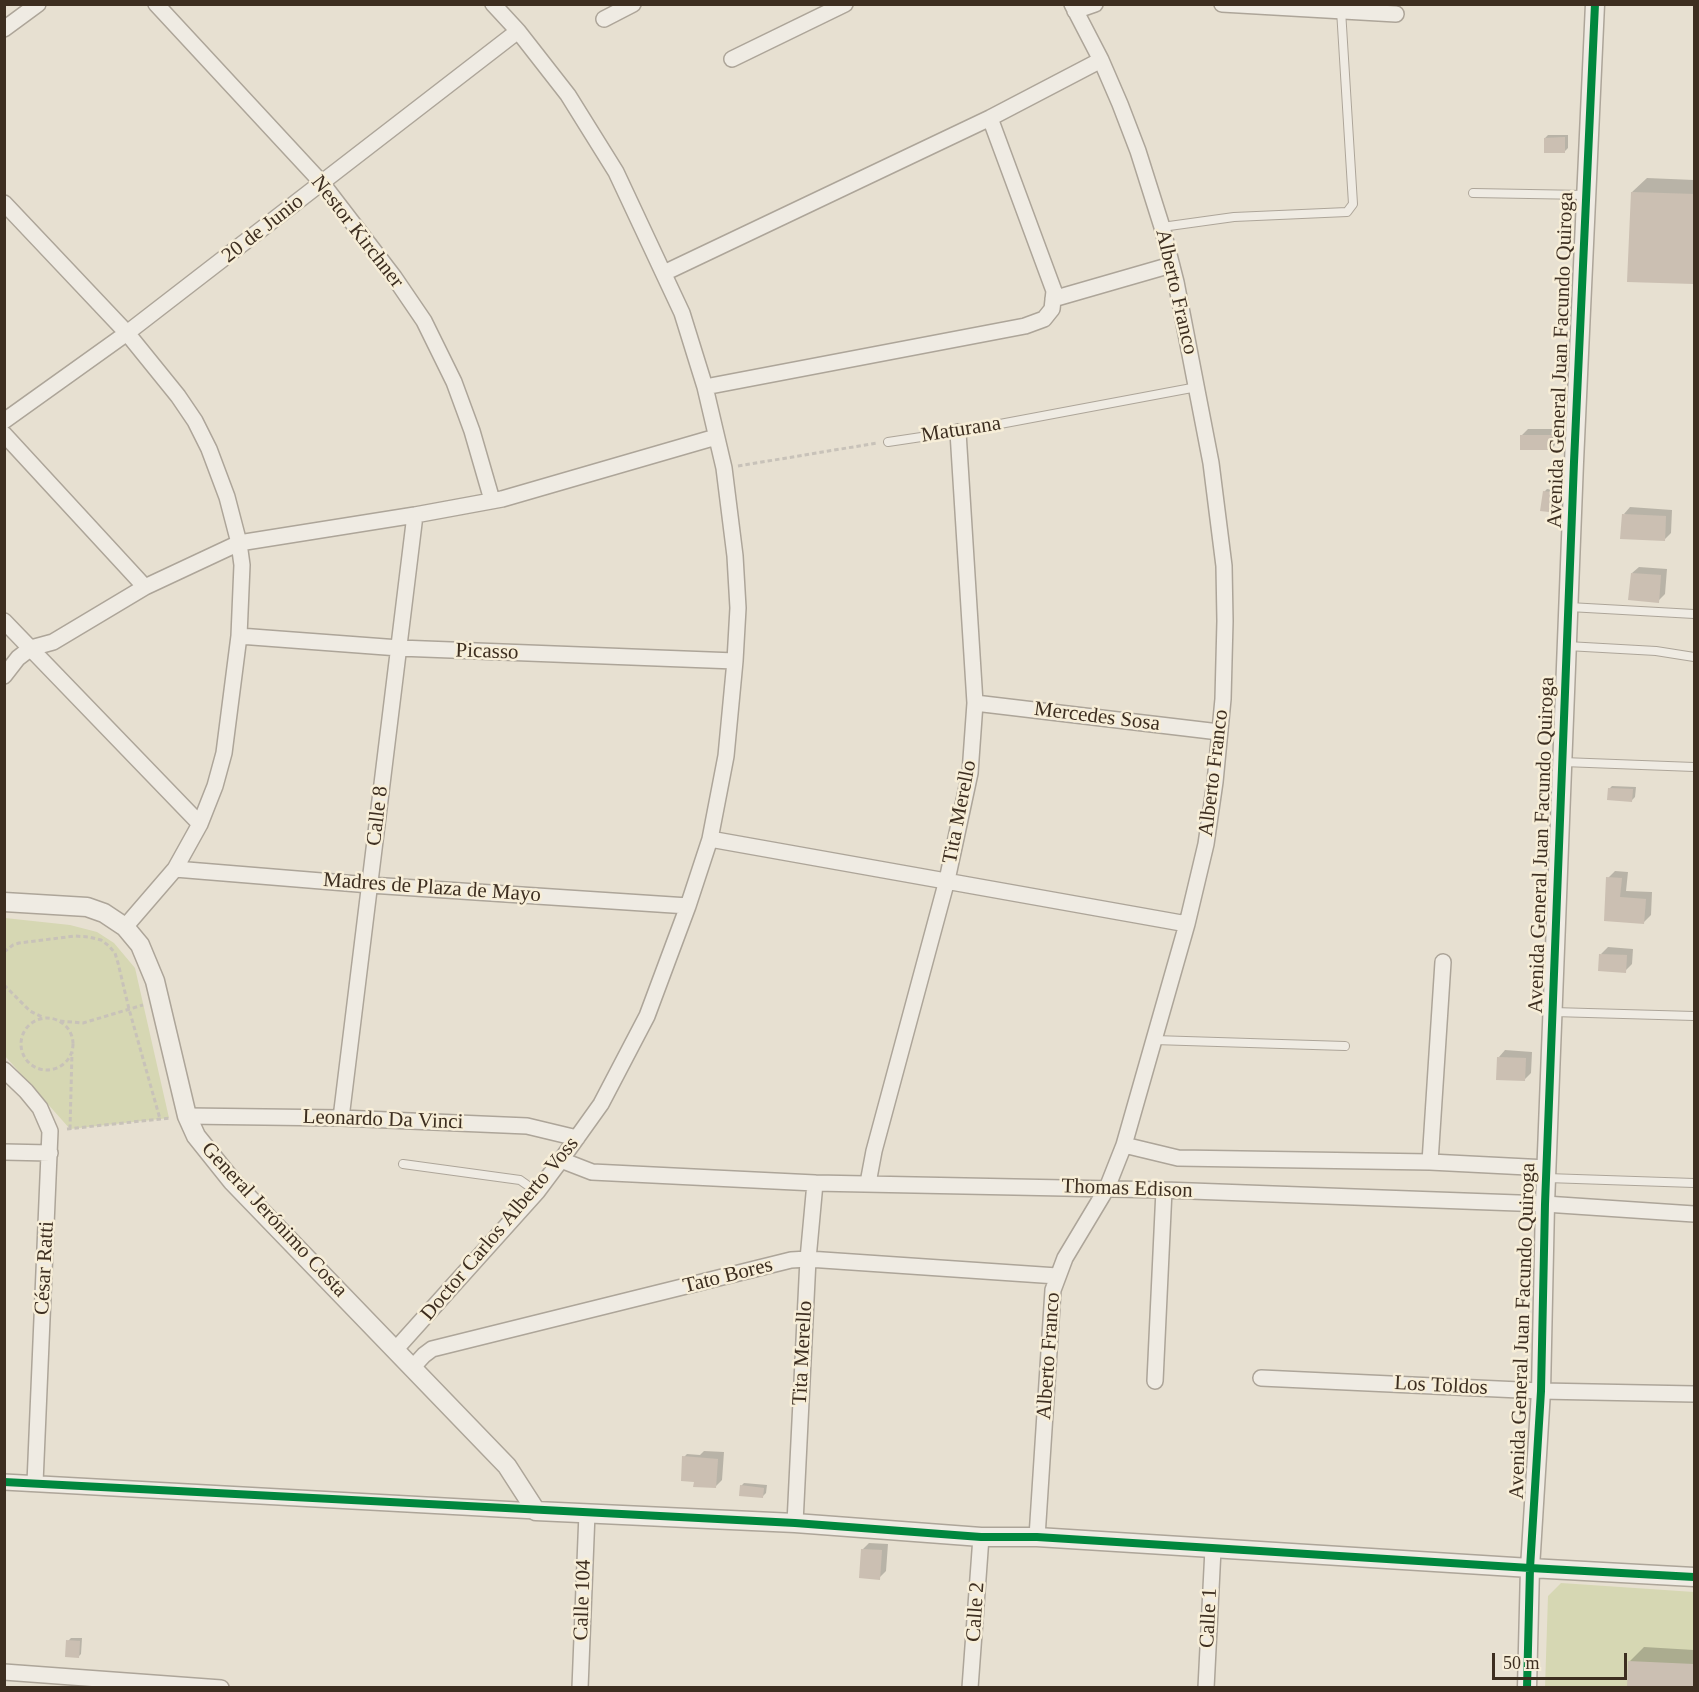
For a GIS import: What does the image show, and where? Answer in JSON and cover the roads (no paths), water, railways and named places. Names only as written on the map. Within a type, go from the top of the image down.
[{"type":"street","points":[[4,29],[38,4]]},
{"type":"street","name":"Nestor Kirchner","points":[[156,4],[322,183],[359,229],[424,321],[454,382],[472,431],[492,500]]},
{"type":"street","name":"Doctor Carlos Alberto Voss","points":[[396,1349],[537,1192],[578,1138],[601,1104],[647,1016],[710,840],[726,756],[735,661],[738,608],[735,556],[724,468],[705,387],[682,313],[616,172],[568,95],[518,31],[493,4]]},
{"type":"street","points":[[604,19],[633,4]]},
{"type":"street","points":[[732,59],[844,4]]},
{"type":"street","points":[[1073,8],[1095,4]]},
{"type":"street","points":[[1222,4],[1331,8],[1396,14]]},
{"type":"street","name":"Avenida General Juan Facundo Quiroga","points":[[1527,1688],[1530,1568],[1541,1391],[1545,1204],[1567,646],[1595,4]]},
{"type":"street","name":"Alberto Franco","points":[[1036,1537],[1053,1290],[1065,1258],[1107,1188],[1125,1145],[1187,924],[1206,844],[1223,699],[1225,621],[1224,566],[1210,463],[1197,387],[1162,227],[1138,151],[1101,60],[1073,8]]},
{"type":"street","name":"20 de Junio","points":[[4,421],[128,333],[518,31]]},
{"type":"street","points":[[664,273],[990,118],[1101,60]]},
{"type":"street","points":[[705,387],[1024,326],[1044,319],[1052,309],[1054,291],[1051,279],[990,118]]},
{"type":"street","points":[[4,203],[128,333],[151,360],[195,421],[209,449],[227,497],[239,543],[242,565],[239,636],[224,753],[215,786],[200,824],[175,869],[124,927]]},
{"type":"street","points":[[1053,299],[1171,265]]},
{"type":"street","name":"Tita Merello","points":[[868,1183],[874,1151],[948,880],[970,773],[975,703],[958,432]]},
{"type":"street","points":[[4,435],[145,586]]},
{"type":"street","points":[[4,676],[18,658],[31,648],[53,642],[145,586],[239,543],[415,515],[492,500],[716,437]]},
{"type":"street","name":"Calle 8","points":[[341,1118],[415,515]]},
{"type":"street","points":[[4,621],[200,824]]},
{"type":"street","name":"Picasso","points":[[239,636],[399,648],[735,661]]},
{"type":"street","name":"Mercedes Sosa","points":[[975,703],[1219,732]]},
{"type":"street","points":[[710,840],[948,880],[1187,924]]},
{"type":"street","name":"Madres de Plaza de Mayo","points":[[175,869],[370,885],[688,906]]},
{"type":"street","name":"General Jerónimo Costa","points":[[4,902],[87,907],[104,913],[124,927],[140,945],[148,962],[159,1000],[187,1116],[196,1136],[232,1180],[507,1466],[536,1510]]},
{"type":"street","points":[[1430,1162],[1443,963]]},
{"type":"street","name":"César Ratti","points":[[4,1070],[40,1108],[50,1131],[35,1483]]},
{"type":"street","name":"Leonardo Da Vinci","points":[[187,1116],[341,1118],[527,1126],[578,1138]]},
{"type":"street","name":"Thomas Edison","points":[[1125,1145],[1178,1158],[1430,1162],[1547,1173]]},
{"type":"street","points":[[4,1152],[50,1153]]},
{"type":"street","name":"Thomas Edison","points":[[561,1160],[592,1172],[815,1182],[1107,1188],[1545,1204],[1695,1214]]},
{"type":"street","name":"Tita Merello","points":[[795,1523],[808,1259],[815,1182]]},
{"type":"street","points":[[1155,1381],[1164,1190]]},
{"type":"street","name":"Tato Bores","points":[[413,1367],[432,1349],[791,1260],[808,1259],[1057,1276]]},
{"type":"street","name":"Los Toldos","points":[[1260,1378],[1541,1391],[1695,1394]]},
{"type":"street","points":[[4,1482],[795,1523],[981,1537],[1036,1537],[1695,1577]]},
{"type":"street","name":"Calle 104","points":[[580,1688],[587,1513]]},
{"type":"street","name":"Calle 2","points":[[970,1688],[981,1537]]},
{"type":"street","name":"Calle 1","points":[[1206,1688],[1213,1549]]},
{"type":"street","points":[[4,1671],[148,1685],[221,1688]]},
{"type":"lane","points":[[1162,227],[1234,217],[1347,212],[1353,204],[1331,8]]},
{"type":"lane","points":[[1473,192],[1586,195]]},
{"type":"lane","name":"Maturana","points":[[888,442],[958,432],[1197,387]]},
{"type":"lane","points":[[1569,607],[1695,614]]},
{"type":"lane","points":[[1567,646],[1656,651],[1695,657]]},
{"type":"lane","points":[[1563,762],[1695,767]]},
{"type":"lane","points":[[1553,1012],[1695,1016]]},
{"type":"lane","points":[[1154,1040],[1346,1046]]},
{"type":"lane","points":[[403,1164],[520,1180],[537,1192]]},
{"type":"lane","points":[[1547,1173],[1695,1183]]}]
